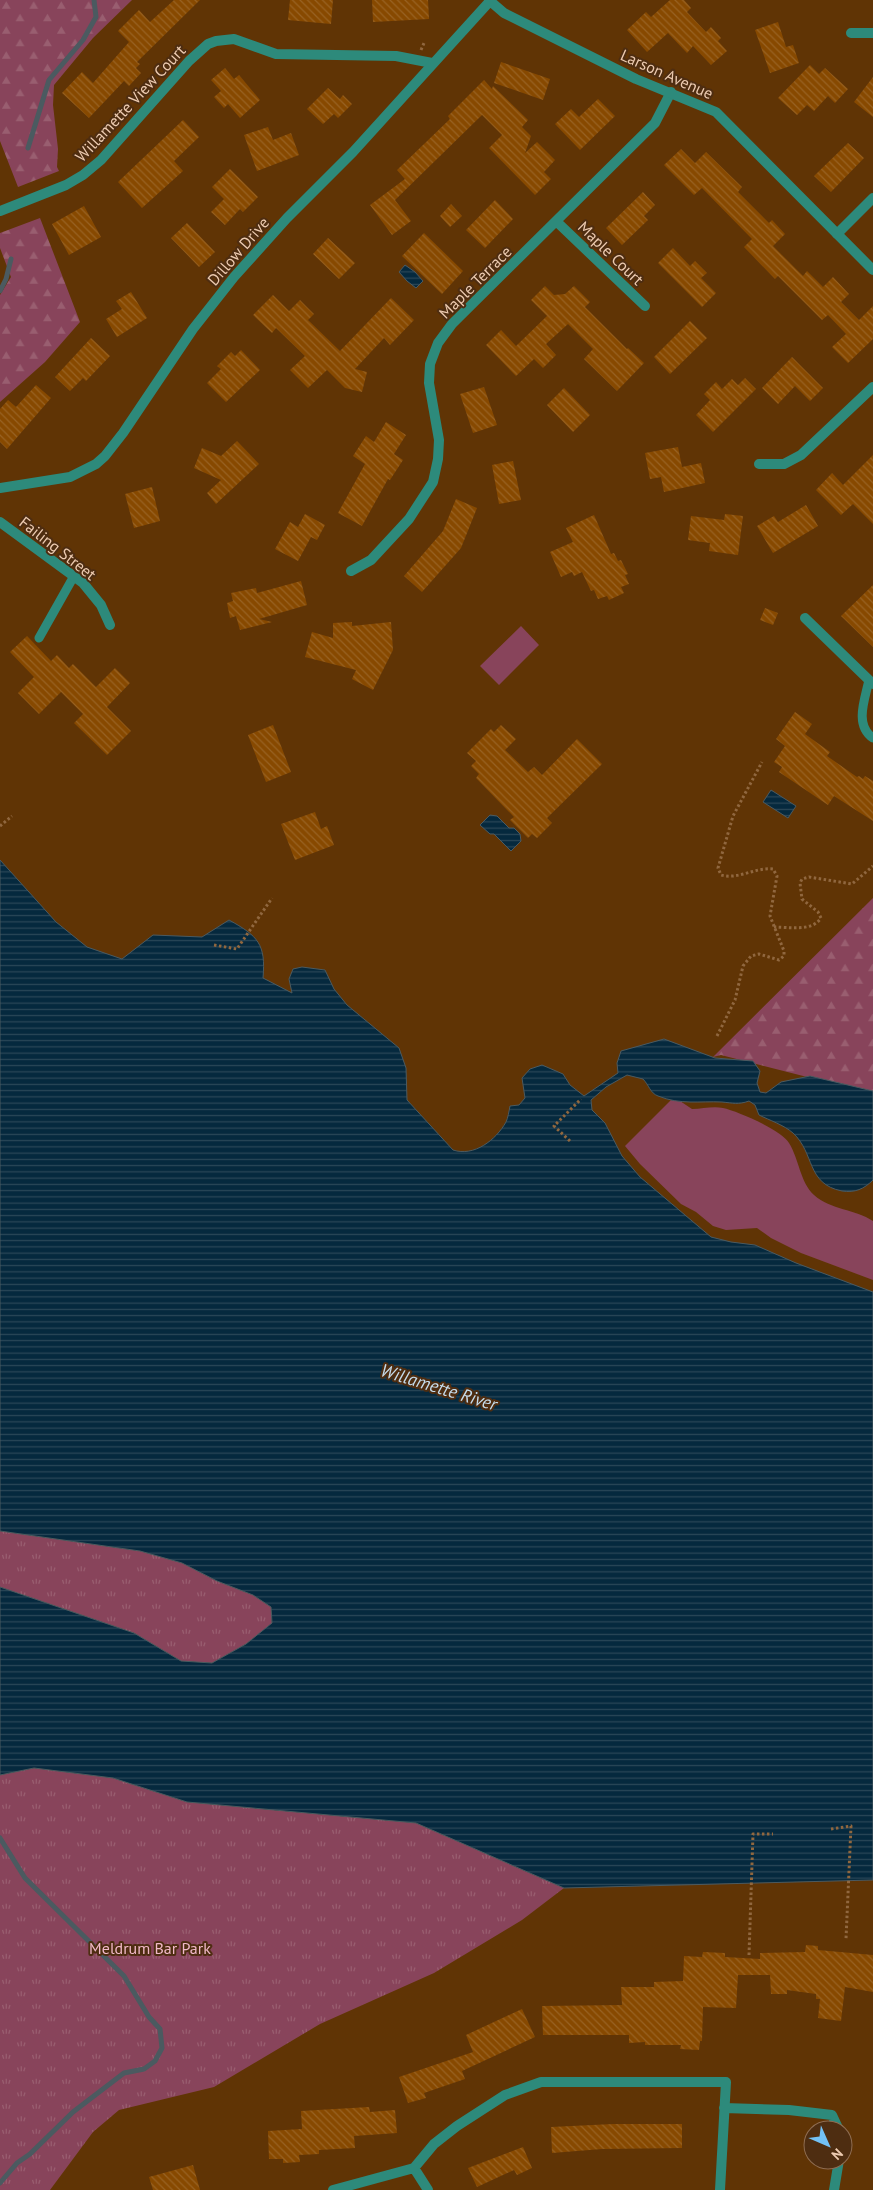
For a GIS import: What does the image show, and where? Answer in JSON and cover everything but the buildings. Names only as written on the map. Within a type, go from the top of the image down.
[{"type":"street","name":"Dillow Drive","points":[[0,488],[70,477],[96,464],[106,456],[188,335],[234,277],[287,218],[353,152],[490,1]]},
{"type":"street","name":"Larson Avenue","points":[[490,1],[504,13],[636,79],[709,109],[723,118],[873,270]]},
{"type":"street","points":[[851,33],[873,33]]},
{"type":"street","name":"Willamette View Court","points":[[0,212],[66,185],[84,174],[101,160],[189,61],[208,44],[216,41],[234,39],[276,54],[396,56],[432,63]]},
{"type":"street","name":"Maple Terrace","points":[[351,571],[371,560],[409,519],[433,482],[438,459],[439,440],[429,383],[430,364],[438,343],[452,324],[655,123],[671,92]]},
{"type":"street","points":[[837,234],[873,198]]},
{"type":"street","name":"Maple Court","points":[[557,222],[645,306]]},
{"type":"street","points":[[759,464],[784,464],[801,455],[873,387]]},
{"type":"street","name":"Failing Street","points":[[0,522],[83,583],[101,605],[110,626]]},
{"type":"street","points":[[805,618],[871,682]]},
{"type":"street","points":[[333,2190],[414,2168],[434,2144],[457,2126],[505,2095],[541,2082],[726,2082],[720,2190]]},
{"type":"street","points":[[724,2108],[789,2110],[832,2115],[834,2120]]},
{"type":"street","points":[[414,2168],[428,2190]]},
{"type":"street","points":[[834,2190],[837,2170]]},
{"type":"lane","points":[[39,638],[74,576]]},
{"type":"lane","points":[[871,682],[861,720],[867,734],[873,738]]},
{"type":"path","points":[[717,1036],[735,1000],[743,966],[751,956],[759,954],[780,960],[784,956],[784,951],[770,916],[776,876],[773,869],[729,877],[721,875],[718,868],[733,816],[762,762]]},
{"type":"path","points":[[0,826],[12,816]]},
{"type":"path","points":[[774,927],[810,927],[818,923],[820,918],[818,912],[802,899],[800,883],[802,879],[809,877],[852,884],[873,866]]},
{"type":"path","points":[[214,946],[237,949],[272,898]]},
{"type":"path","points":[[570,1141],[554,1126],[581,1099]]},
{"type":"path","points":[[831,1829],[850,1826],[846,1939]]},
{"type":"path","points":[[749,1955],[753,1834],[773,1834]]},
{"type":"green space","points":[[0,0],[132,0],[93,38],[54,85],[53,105],[58,149],[57,167],[59,171],[18,187],[0,141]]},
{"type":"green space","points":[[40,218],[80,322],[45,362],[0,402],[0,295],[11,277],[0,248],[0,233]]},
{"type":"green space","points":[[521,626],[539,645],[499,685],[480,666]]},
{"type":"green space","points":[[873,898],[873,1102],[819,1080],[721,1055],[713,1057]]},
{"type":"green space","points":[[674,1097],[692,1109],[719,1107],[730,1110],[769,1127],[785,1138],[792,1149],[809,1190],[814,1195],[828,1204],[859,1214],[873,1221],[873,1280],[801,1253],[771,1238],[757,1228],[726,1230],[713,1226],[696,1212],[681,1204],[640,1164],[625,1146]]},
{"type":"green space","points":[[0,1531],[140,1551],[182,1563],[217,1581],[253,1595],[271,1607],[272,1624],[246,1644],[212,1663],[181,1661],[134,1633],[0,1587]]},
{"type":"green space","name":"Meldrum Bar Park","points":[[34,1768],[113,1778],[187,1802],[416,1823],[564,1888],[522,1920],[434,1973],[320,2024],[214,2087],[119,2110],[93,2132],[50,2190],[0,2190],[0,1775]]},
{"type":"water","points":[[405,265],[423,281],[416,288],[399,272]]},
{"type":"water","points":[[771,790],[796,806],[788,818],[763,802]]},
{"type":"water","points":[[490,815],[497,816],[509,828],[514,828],[520,834],[521,841],[511,851],[494,834],[490,834],[480,825]]},
{"type":"water","name":"Willamette River","points":[[0,860],[56,922],[87,947],[122,959],[153,935],[202,937],[229,920],[247,931],[258,942],[263,957],[263,978],[292,993],[289,979],[293,969],[302,967],[325,970],[334,989],[347,1005],[399,1048],[406,1068],[407,1100],[453,1150],[461,1152],[476,1149],[490,1141],[502,1129],[510,1106],[519,1105],[525,1098],[522,1078],[530,1069],[542,1065],[563,1074],[570,1085],[584,1096],[618,1073],[617,1063],[621,1051],[664,1039],[715,1058],[753,1061],[760,1071],[757,1083],[760,1092],[766,1093],[781,1082],[810,1076],[873,1091],[873,1180],[863,1188],[855,1191],[842,1191],[822,1182],[816,1175],[800,1141],[793,1133],[759,1115],[755,1105],[749,1101],[736,1103],[674,1101],[655,1095],[643,1079],[627,1075],[606,1087],[591,1100],[592,1110],[605,1123],[622,1156],[640,1177],[711,1237],[755,1245],[796,1263],[873,1292],[873,1880],[564,1888],[416,1823],[187,1802],[113,1778],[34,1768],[0,1775],[0,1587],[134,1633],[181,1661],[212,1663],[246,1644],[272,1623],[271,1607],[253,1595],[217,1581],[182,1563],[140,1551],[0,1531]]},
{"type":"waterway","points":[[28,148],[49,80],[83,40],[96,17],[94,0]]},
{"type":"waterway","points":[[0,291],[6,279],[11,259]]},
{"type":"waterway","points":[[0,1838],[25,1878],[124,1976],[149,2017],[160,2029],[162,2048],[155,2061],[144,2069],[124,2073],[73,2112],[30,2154],[17,2163],[0,2183]]}]
